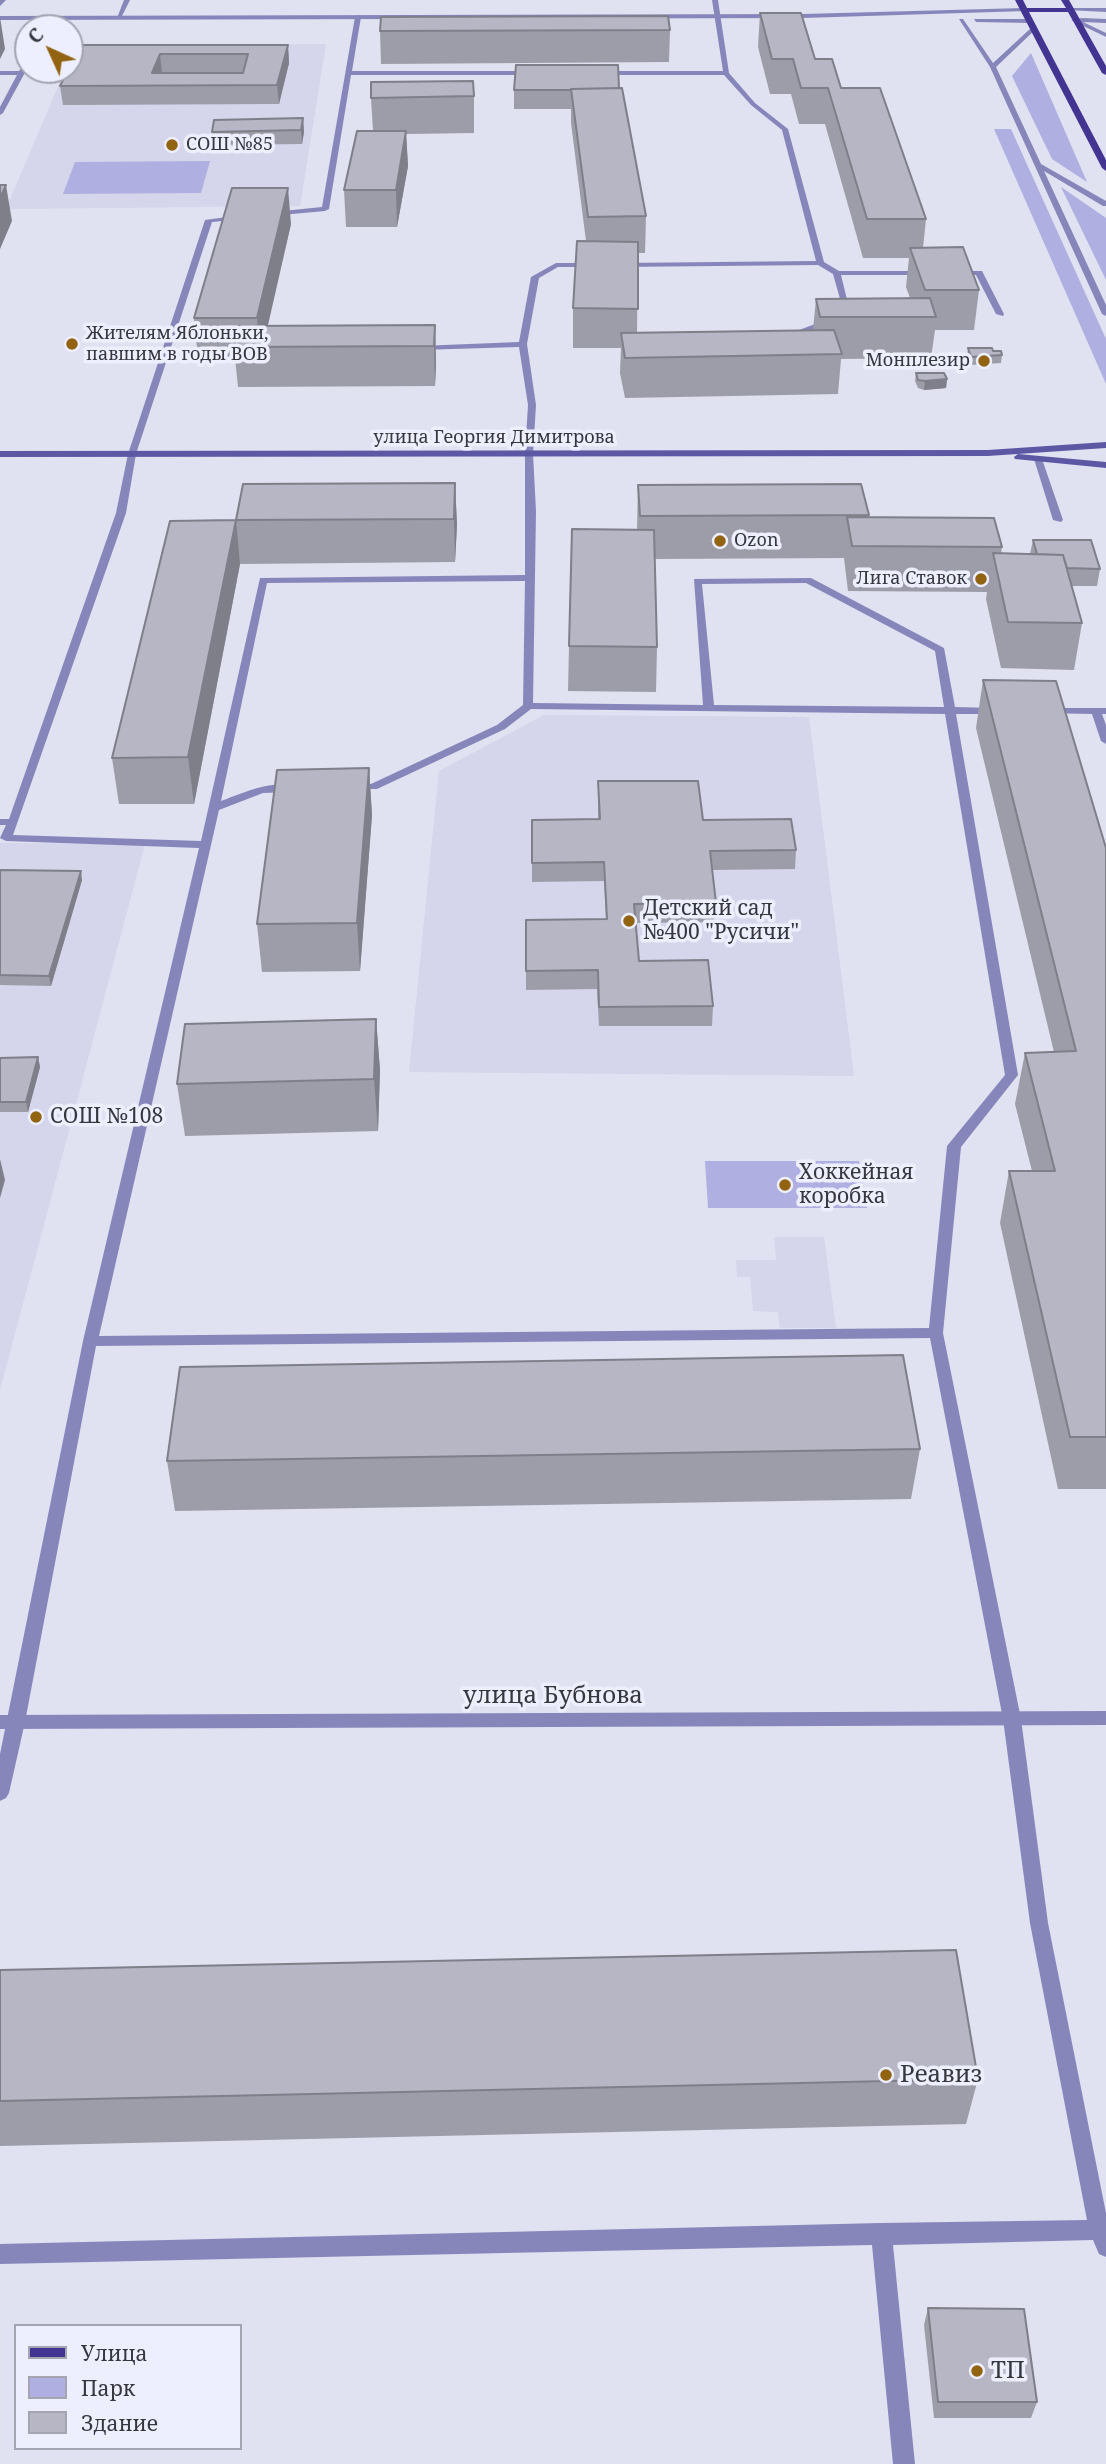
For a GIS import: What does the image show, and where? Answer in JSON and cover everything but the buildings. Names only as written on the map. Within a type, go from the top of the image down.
[{"type":"main road","points":[[1019,0],[1106,168]]},
{"type":"main road","points":[[1065,0],[1106,73]]},
{"type":"main road","points":[[1024,10],[1069,9]]},
{"type":"main road","points":[[1032,25],[1041,20]]},
{"type":"main road","points":[[1063,20],[1074,20]]},
{"type":"main road","name":"улица Георгия Димитрова","points":[[0,454],[988,453],[1106,445]]},
{"type":"main road","name":"улица Георгия Димитрова","points":[[988,453],[1106,465]]},
{"type":"street","points":[[119,18],[127,0]]},
{"type":"street","points":[[715,0],[726,73],[753,104],[785,129],[820,262]]},
{"type":"street","points":[[955,0],[957,11]]},
{"type":"street","points":[[1069,9],[1079,0]]},
{"type":"street","points":[[1069,9],[1106,10]]},
{"type":"street","points":[[84,18],[359,12],[803,16],[1024,10]]},
{"type":"street","points":[[260,215],[325,209],[359,12]]},
{"type":"street","points":[[803,16],[865,20],[961,20],[1032,25]]},
{"type":"street","points":[[961,20],[993,67],[1106,314]]},
{"type":"street","points":[[1074,20],[1106,21]]},
{"type":"street","points":[[1074,20],[1106,35]]},
{"type":"street","points":[[993,67],[1032,25]]},
{"type":"street","points":[[350,73],[545,73]]},
{"type":"street","points":[[587,73],[726,73]]},
{"type":"street","points":[[0,113],[16,84]]},
{"type":"street","points":[[1040,166],[1106,204]]},
{"type":"street","points":[[206,845],[6,838],[6,822],[121,513],[132,454],[150,407],[209,220],[247,216]]},
{"type":"street","points":[[611,265],[820,262],[837,273],[979,273],[1000,314]]},
{"type":"street","points":[[528,706],[529,454],[532,405],[523,344],[535,277],[556,265],[597,265]]},
{"type":"street","points":[[777,342],[848,314],[837,273]]},
{"type":"street","points":[[411,348],[523,344]]},
{"type":"street","points":[[1038,459],[1058,520]]},
{"type":"street","points":[[0,1793],[8,1722],[90,1341],[206,845],[263,580],[530,578]]},
{"type":"street","points":[[0,2254],[881,2233],[1102,2239],[1039,1923],[1012,1719],[936,1333],[954,1146],[1012,1075],[940,650],[808,580],[697,581],[709,708]]},
{"type":"street","points":[[336,788],[373,786],[501,727],[528,706],[1101,711],[1106,741]]},
{"type":"street","points":[[214,808],[261,790],[311,788]]},
{"type":"street","points":[[90,1341],[936,1333]]},
{"type":"street","name":"улица Бубнова","points":[[8,1722],[1106,1718]]},
{"type":"street","points":[[881,2233],[904,2464]]},
{"type":"shaded area","name":"СОШ №85","points":[[326,44],[300,206],[6,209],[59,84],[84,84],[84,46]]},
{"type":"shaded area","name":"Детский сад №400 \"Русичи\"","points":[[544,715],[809,717],[854,1076],[409,1072],[439,771]]},
{"type":"shaded area","name":"СОШ №108","points":[[0,843],[145,844],[0,1390]]},
{"type":"shaded area","points":[[774,1237],[824,1237],[836,1328],[780,1328],[778,1312],[753,1311],[750,1277],[737,1277],[736,1260],[776,1260]]},
{"type":"green space","points":[[1031,53],[1087,182],[1052,159],[1012,76]]},
{"type":"green space","points":[[994,129],[1011,129],[1106,339],[1106,384]]},
{"type":"green space","points":[[210,161],[201,193],[63,194],[75,162]]},
{"type":"green space","points":[[1061,187],[1106,218],[1106,280]]},
{"type":"green space","name":"Хоккейная коробка","points":[[705,1161],[859,1161],[867,1208],[708,1208]]},
{"type":"place","name":"СОШ №85","points":[[172,145]]},
{"type":"place","name":"Жителям Яблоньки, павшим в годы ВОВ","points":[[72,344]]},
{"type":"place","name":"Монплезир","points":[[984,361]]},
{"type":"place","name":"Ozon","points":[[720,541]]},
{"type":"place","name":"Лига Ставок","points":[[981,579]]},
{"type":"place","name":"Детский сад №400 \"Русичи\"","points":[[629,921]]},
{"type":"place","name":"СОШ №108","points":[[36,1117]]},
{"type":"place","name":"Хоккейная коробка","points":[[785,1185]]},
{"type":"place","name":"Реавиз","points":[[886,2075]]},
{"type":"place","name":"ТП","points":[[977,2371]]}]
